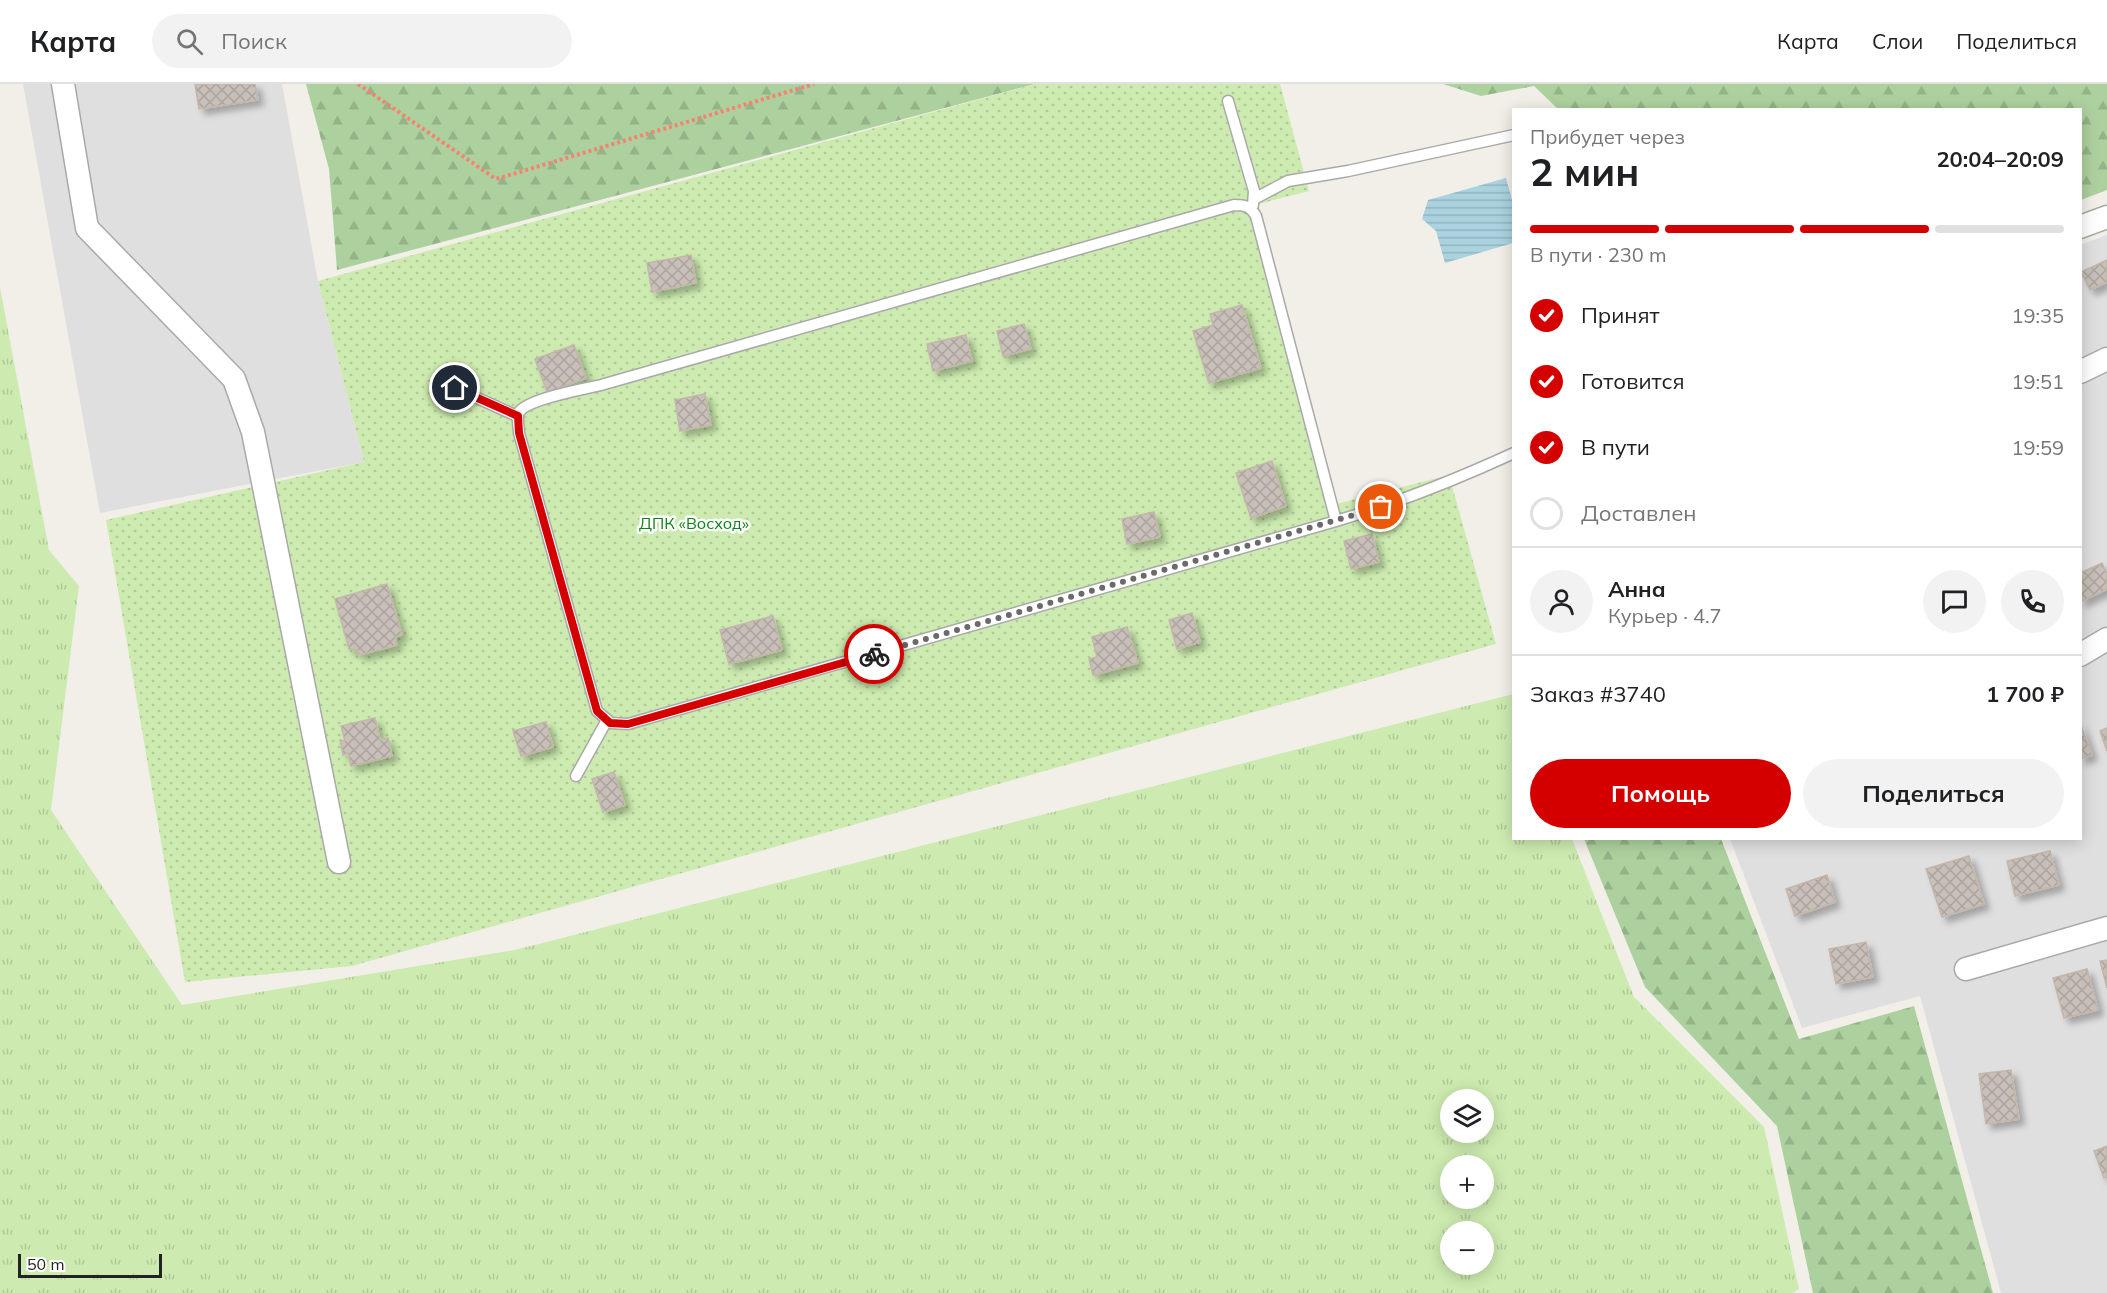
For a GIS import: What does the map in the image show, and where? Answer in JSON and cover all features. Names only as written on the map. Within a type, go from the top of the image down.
[{"type":"street","points":[[63,84],[87,228],[234,379],[249,422],[339,862]]},
{"type":"street","points":[[2082,226],[2107,217]]},
{"type":"street","points":[[2082,371],[2107,359]]},
{"type":"street","points":[[2082,654],[2107,639]]},
{"type":"street","points":[[1966,969],[2107,928]]},
{"type":"lane","points":[[1228,101],[1336,521]]},
{"type":"lane","points":[[1512,135],[1348,171],[1288,181],[1253,204],[1234,205],[624,379],[536,401],[522,408],[518,416],[519,433],[597,711],[610,723],[628,724],[1336,521],[1418,495],[1512,454]]},
{"type":"lane","points":[[455,388],[518,416]]},
{"type":"lane","points":[[576,776],[607,720]]},
{"type":"path","points":[[358,84],[496,179],[814,84]]},
{"type":"shaded area","points":[[23,84],[282,84],[318,281],[364,462],[100,513]]},
{"type":"shaded area","points":[[2107,235],[2107,1293],[2001,1293],[1920,996],[1802,1028],[1730,840],[2082,840],[2082,244]]},
{"type":"green space","points":[[306,84],[1035,84],[337,270],[329,169]]},
{"type":"green space","name":"ДПК «Восход»","points":[[1035,84],[1280,84],[1309,191],[1258,204],[1336,504],[1449,475],[1496,644],[352,966],[185,982],[106,520],[364,462],[318,281]]},
{"type":"green space","points":[[1443,84],[2107,84],[2107,190],[2082,200],[2082,108],[1557,108],[1534,86],[1481,96]]},
{"type":"green space","points":[[0,287],[49,550],[79,586],[51,810],[182,1005],[515,950],[1512,694],[1512,840],[1572,840],[1634,997],[1764,1127],[1799,1289],[1792,1293],[0,1293]]},
{"type":"green space","points":[[1584,840],[1721,840],[1799,1039],[1914,1006],[1993,1293],[1813,1293],[1777,1126],[1645,987]]},
{"type":"water","points":[[1506,178],[1512,199],[1512,243],[1445,263],[1436,231],[1422,219],[1428,200]]},
{"type":"building","points":[[195,84],[255,84],[258,100],[199,109]]},
{"type":"building","points":[[691,255],[696,283],[652,292],[647,263]]},
{"type":"building","points":[[2107,260],[2107,282],[2090,290],[2082,272]]},
{"type":"building","points":[[1242,305],[1261,368],[1209,383],[1193,331],[1213,325],[1210,314]]},
{"type":"building","points":[[1024,324],[1031,349],[1003,356],[997,331]]},
{"type":"building","points":[[966,335],[972,361],[933,371],[927,344]]},
{"type":"building","points":[[574,345],[586,378],[547,392],[535,359]]},
{"type":"building","points":[[705,394],[711,425],[680,431],[675,400]]},
{"type":"building","points":[[1272,461],[1286,506],[1251,518],[1236,473]]},
{"type":"building","points":[[1154,512],[1160,537],[1127,544],[1122,519]]},
{"type":"building","points":[[1372,534],[1379,562],[1351,569],[1344,541]]},
{"type":"building","points":[[2102,563],[2107,574],[2107,589],[2082,601],[2082,572]]},
{"type":"building","points":[[387,584],[402,635],[395,637],[397,645],[360,655],[357,650],[349,649],[335,599]]},
{"type":"building","points":[[1192,613],[1200,642],[1177,649],[1169,620]]},
{"type":"building","points":[[773,616],[782,650],[729,664],[720,630]]},
{"type":"building","points":[[1127,627],[1138,663],[1093,675],[1089,659],[1097,657],[1092,637]]},
{"type":"building","points":[[375,718],[380,740],[388,738],[392,756],[351,766],[348,753],[343,755],[340,740],[345,741],[341,726]]},
{"type":"building","points":[[546,722],[553,747],[521,756],[513,731]]},
{"type":"building","points":[[2082,728],[2092,755],[2082,758]]},
{"type":"building","points":[[2107,728],[2107,751],[2100,731]]},
{"type":"building","points":[[614,772],[625,805],[603,812],[592,779]]},
{"type":"building","points":[[2050,851],[2059,885],[2015,896],[2007,861]]},
{"type":"building","points":[[1969,856],[1984,904],[1942,917],[1926,869]]},
{"type":"building","points":[[1827,875],[1835,902],[1795,916],[1786,889]]},
{"type":"building","points":[[1866,942],[1873,977],[1836,984],[1829,949]]},
{"type":"building","points":[[2107,960],[2107,988],[2100,961]]},
{"type":"building","points":[[2087,969],[2098,1010],[2064,1018],[2053,978]]},
{"type":"building","points":[[2011,1070],[2019,1119],[1986,1124],[1979,1074]]},
{"type":"building","points":[[2107,1146],[2107,1177],[2104,1178],[2094,1151]]},
{"type":"way so far","points":[[874,654],[1381,507]]},
{"type":"route","points":[[455,388],[518,416],[519,433],[597,711],[610,723],[628,724],[874,654]]}]
